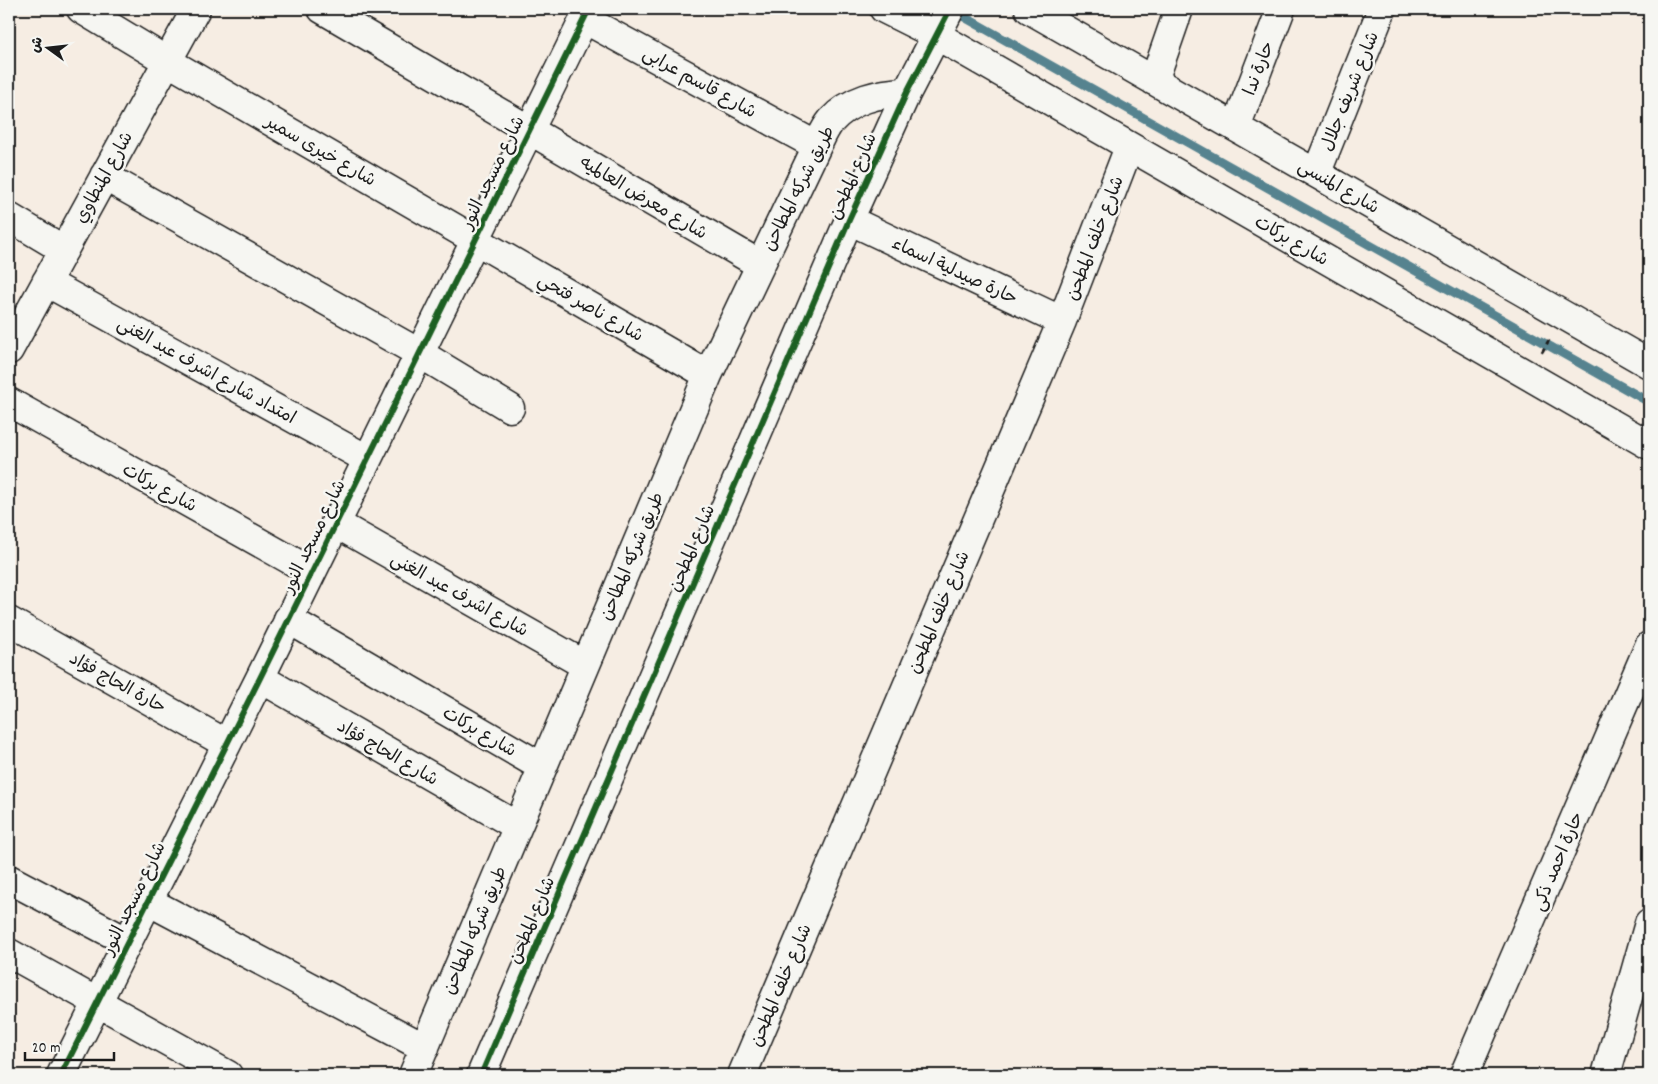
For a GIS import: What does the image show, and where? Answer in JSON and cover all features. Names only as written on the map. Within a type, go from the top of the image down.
[{"type":"street","name":"شارع خيرى سمير","points":[[80,9],[475,239]]},
{"type":"street","name":"شارع المنطاوي","points":[[9,347],[196,9]]},
{"type":"street","name":"شارع معرض العالميه","points":[[322,9],[759,264]]},
{"type":"street","name":"شارع بركات","points":[[884,9],[936,35],[1649,445]]},
{"type":"street","name":"شارع المطحن","points":[[481,1075],[849,220],[907,92],[950,9]]},
{"type":"street","name":"شارع المنسى","points":[[1029,9],[1317,172],[1649,364]]},
{"type":"street","points":[[1154,81],[1179,9]]},
{"type":"street","name":"حارة ندا","points":[[1236,127],[1281,9]]},
{"type":"street","name":"شارع شريف جلال","points":[[1317,172],[1382,9]]},
{"type":"street","name":"شارع مسجد النور","points":[[62,1075],[587,14]]},
{"type":"street","name":"شارع قاسم عرابى","points":[[587,14],[817,146]]},
{"type":"street","name":"طريق شركه المطاحن","points":[[412,1075],[708,375],[759,264],[817,146],[830,122],[846,108],[865,98],[886,92],[907,92]]},
{"type":"street","name":"شارع خلف المطحن","points":[[742,1075],[1062,321],[1129,147]]},
{"type":"street","points":[[104,176],[419,353],[510,408]]},
{"type":"street","points":[[9,217],[64,250]]},
{"type":"street","name":"حارة صيدلية اسماء","points":[[849,220],[1062,321]]},
{"type":"street","name":"شارع ناصر فتحي","points":[[475,239],[708,375]]},
{"type":"street","name":"امتداد شارع اشرف عبد الغنى","points":[[46,282],[367,459]]},
{"type":"street","name":"شارع بركات","points":[[9,402],[312,572]]},
{"type":"street","name":"شارع اشرف عبد الغنى","points":[[336,524],[585,665]]},
{"type":"street","name":"شارع بركات","points":[[288,619],[542,767]]},
{"type":"street","name":"حارة الحاج فؤاد","points":[[9,621],[227,744]]},
{"type":"street","name":"حارة احمد ذكى","points":[[1464,1075],[1649,646]]},
{"type":"street","name":"شارع الحاج فؤاد","points":[[260,678],[517,826]]},
{"type":"street","points":[[9,879],[128,942]]},
{"type":"street","points":[[148,901],[425,1048]]},
{"type":"street","points":[[1606,1075],[1649,923]]},
{"type":"street","points":[[9,954],[228,1075]]},
{"type":"path","points":[[1539,358],[1551,335]]},
{"type":"waterway","points":[[952,10],[1649,402]]},
{"type":"cycle path","points":[[61,1075],[260,678],[589,9]]},
{"type":"cycle path","points":[[481,1075],[849,220],[907,92],[950,9]]}]
